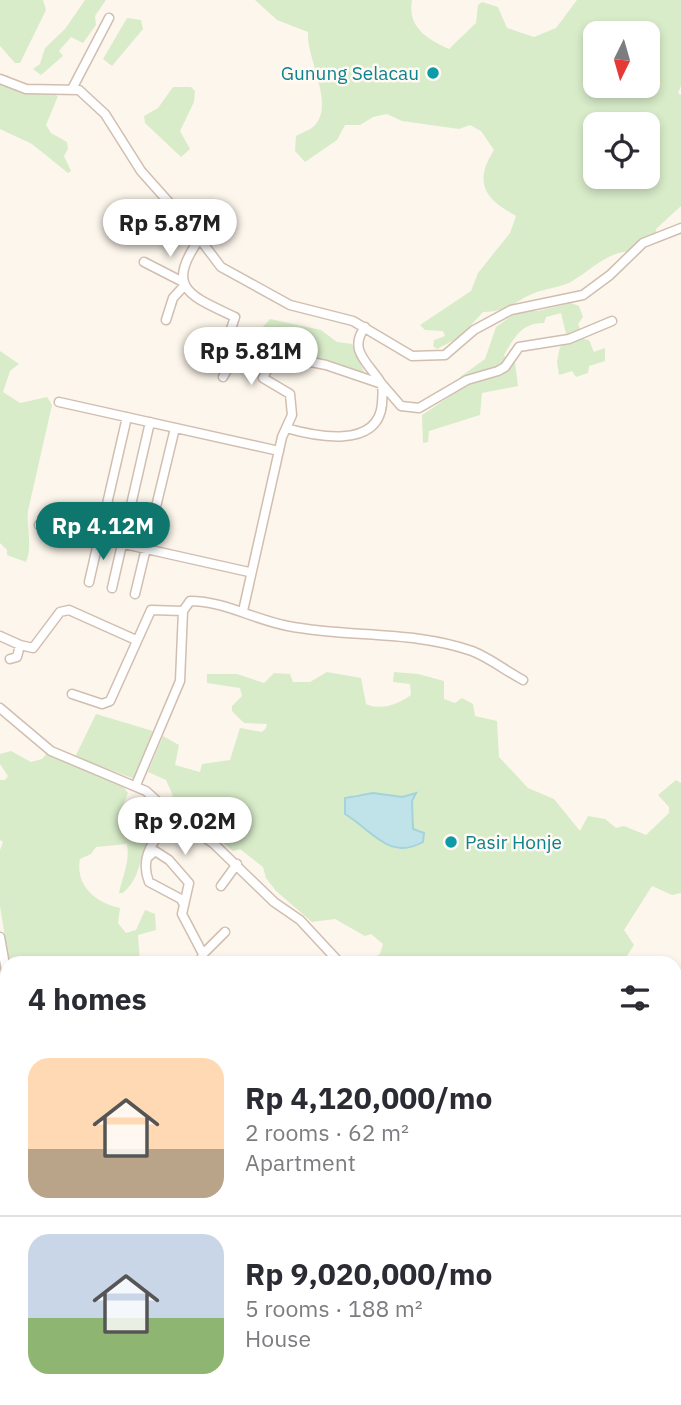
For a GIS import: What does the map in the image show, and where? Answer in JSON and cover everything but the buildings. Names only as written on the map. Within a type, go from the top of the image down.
[{"type":"street","points":[[72,89],[109,18]]},
{"type":"street","points":[[0,79],[26,89],[72,89],[90,98],[105,114],[141,171],[200,238],[214,261],[230,273],[290,304],[365,327],[412,356],[444,355],[474,330],[512,310],[583,295],[610,275],[643,243],[681,228]]},
{"type":"street","points":[[166,320],[173,298],[183,284],[182,266],[200,238]]},
{"type":"street","points":[[144,262],[235,317],[231,329],[238,350],[223,377]]},
{"type":"street","points":[[365,327],[360,334],[360,355],[401,406],[419,408],[467,380],[505,367],[519,347],[569,339],[612,321]]},
{"type":"street","points":[[243,611],[249,572],[279,451],[292,415],[291,395],[262,378],[276,352]]},
{"type":"street","points":[[296,359],[334,367],[382,384]]},
{"type":"street","points":[[286,428],[336,438],[363,429],[377,421],[382,412],[382,384]]},
{"type":"street","points":[[59,402],[279,451]]},
{"type":"street","points":[[89,582],[127,417]]},
{"type":"street","points":[[112,588],[150,422]]},
{"type":"street","points":[[135,594],[175,428]]},
{"type":"street","points":[[39,525],[249,572]]},
{"type":"street","points":[[136,785],[180,681],[183,611],[185,605],[194,601],[243,611],[285,626],[321,632],[427,639],[474,652],[523,680]]},
{"type":"street","points":[[0,636],[33,648],[60,612],[69,610],[136,640]]},
{"type":"street","points":[[72,694],[102,704],[110,701],[151,610],[183,611]]},
{"type":"street","points":[[10,659],[17,657],[20,645]]},
{"type":"street","points":[[0,708],[51,751],[136,785],[237,864],[274,902],[300,920],[333,956]]},
{"type":"street","points":[[174,816],[152,844],[145,868],[148,880],[181,899],[183,904]]},
{"type":"street","points":[[147,858],[157,851],[189,883],[183,904],[183,916],[201,956]]},
{"type":"street","points":[[221,886],[237,864]]},
{"type":"street","points":[[204,956],[225,932]]},
{"type":"street","points":[[0,937],[3,956]]},
{"type":"green space","points":[[0,0],[43,0],[46,10],[20,63],[15,63],[0,46]]},
{"type":"green space","points":[[85,0],[106,0],[95,16],[96,25],[83,43],[71,37],[59,51],[63,56],[41,75],[33,69],[40,64],[45,48],[65,29]]},
{"type":"green space","points":[[255,0],[412,0],[413,18],[420,31],[449,49],[476,23],[478,5],[482,2],[498,7],[507,28],[534,37],[556,28],[577,0],[681,0],[681,86],[678,93],[681,95],[681,206],[656,229],[657,240],[635,252],[610,256],[569,283],[532,294],[505,309],[483,312],[460,337],[437,349],[433,346],[434,340],[445,336],[443,331],[425,330],[420,325],[471,291],[478,273],[510,233],[516,216],[497,203],[486,189],[484,172],[494,150],[481,131],[470,125],[459,129],[402,121],[387,114],[373,117],[360,125],[345,125],[337,140],[305,162],[295,151],[296,136],[313,127],[320,116],[322,105],[308,32],[277,20]]},
{"type":"green space","points":[[127,18],[141,20],[143,29],[112,66],[103,59]]},
{"type":"green space","points":[[0,75],[7,75],[14,81],[58,96],[46,125],[51,133],[67,142],[68,149],[64,156],[71,171],[68,173],[32,144],[0,129]]},
{"type":"green space","points":[[173,87],[191,87],[195,91],[194,102],[180,131],[190,149],[181,157],[145,123],[144,116],[158,108]]},
{"type":"green space","points":[[571,303],[579,306],[583,317],[578,324],[584,339],[589,340],[594,352],[605,348],[605,361],[589,366],[588,373],[576,377],[572,371],[559,375],[557,362],[560,347],[568,342],[561,313],[546,317],[544,323],[524,328],[504,355],[510,366],[515,362],[518,386],[482,393],[480,415],[429,431],[428,442],[423,443],[422,415],[458,391],[460,377],[485,359],[496,327],[521,310],[538,311]]},
{"type":"green space","points":[[270,319],[321,330],[337,342],[352,344],[365,374],[286,351],[275,350],[266,361],[254,353],[260,330]]},
{"type":"green space","points":[[0,351],[19,364],[10,371],[3,392],[20,403],[47,397],[52,405],[28,511],[29,549],[26,562],[7,555],[7,550],[0,543]]},
{"type":"green space","points":[[327,672],[361,678],[366,704],[384,707],[411,695],[410,684],[393,682],[394,672],[418,674],[444,681],[444,699],[455,703],[462,698],[473,704],[475,716],[497,721],[499,757],[528,788],[554,799],[580,831],[588,816],[605,819],[616,828],[624,826],[646,835],[669,813],[669,807],[658,795],[676,780],[681,783],[681,893],[672,895],[652,886],[624,930],[634,945],[627,956],[377,956],[383,944],[371,934],[365,936],[335,919],[312,922],[276,891],[266,878],[263,867],[240,849],[233,851],[205,826],[166,803],[164,800],[173,796],[166,780],[148,772],[163,736],[179,745],[175,765],[200,772],[202,764],[230,760],[240,728],[262,732],[266,728],[267,724],[244,723],[232,711],[232,706],[242,696],[240,688],[207,683],[207,674],[237,674],[264,683],[274,673],[290,674],[293,682],[310,682]],"holes":[[[373,793],[402,797],[416,794],[412,801],[413,829],[422,831],[398,849],[380,841],[368,829],[353,795]]]},
{"type":"green space","points":[[96,714],[153,731],[135,779],[75,757]]},
{"type":"green space","points":[[11,751],[31,762],[42,759],[48,752],[122,785],[128,793],[121,810],[124,815],[161,812],[165,820],[163,825],[148,842],[136,876],[123,893],[119,893],[127,863],[127,844],[96,847],[91,854],[80,859],[79,868],[84,885],[102,902],[120,908],[118,923],[126,933],[136,930],[145,910],[155,914],[156,930],[138,935],[140,956],[8,956],[0,906],[0,850],[3,842],[0,840],[0,780],[5,780],[8,776],[0,764],[0,754]]},
{"type":"water","points":[[373,793],[402,797],[416,793],[412,801],[413,829],[424,833],[423,842],[411,847],[391,846],[345,814],[345,798]]},
{"type":"place","name":"Gunung Selacau","points":[[433,73]]},
{"type":"place","name":"Pasir Honje","points":[[451,842]]}]
